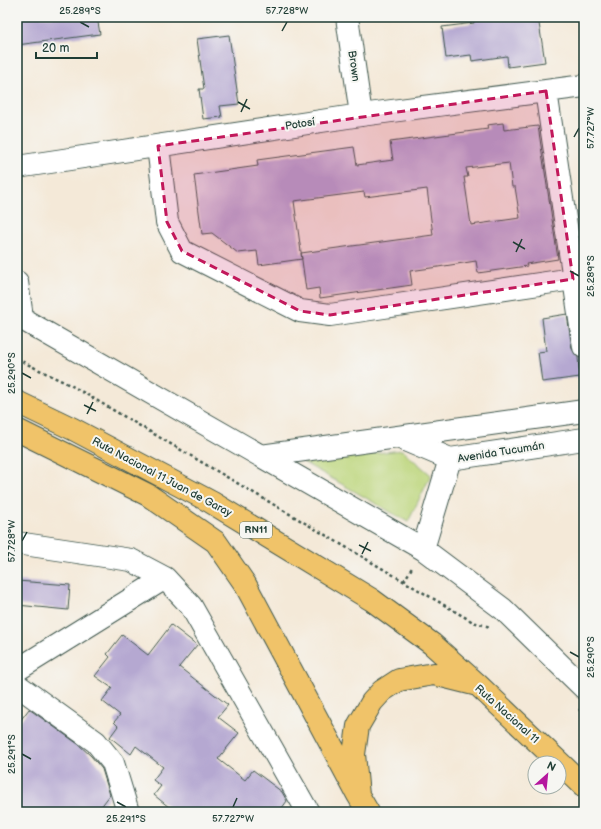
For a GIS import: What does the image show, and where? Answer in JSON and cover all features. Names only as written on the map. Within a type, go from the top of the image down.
[{"type":"highway","name":"Ruta Nacional 11 Juan de Garay","points":[[17,402],[73,429],[211,502],[372,600],[432,644],[478,684]]},
{"type":"highway","name":"Ruta Nacional 11 Juan de Garay","points":[[17,430],[148,494],[216,542],[245,584],[363,804]]},
{"type":"highway","name":"Ruta Nacional 11","points":[[363,804],[354,754],[358,726],[372,702],[382,691],[399,680],[434,674],[478,684],[584,786]]},
{"type":"street","name":"Brown","points":[[347,17],[361,115]]},
{"type":"street","name":"Potosí","points":[[17,167],[361,115],[584,86]]},
{"type":"street","points":[[546,91],[584,347]]},
{"type":"street","points":[[158,146],[167,222],[182,251],[300,311],[330,315],[573,279]]},
{"type":"street","points":[[17,282],[19,317],[423,549],[503,609],[581,698]]},
{"type":"street","points":[[261,456],[584,411]]},
{"type":"street","name":"Avenida Tucumán","points":[[398,437],[450,459],[584,439]]},
{"type":"street","points":[[423,549],[450,459]]},
{"type":"street","points":[[17,543],[131,560],[165,578],[191,606],[308,812]]},
{"type":"street","points":[[17,670],[165,578]]},
{"type":"street","points":[[17,685],[96,742],[113,763],[128,812]]},
{"type":"path","points":[[17,359],[74,387],[473,622],[494,630]]},
{"type":"path","points":[[581,698],[584,714]]},
{"type":"highlighted area","points":[[546,91],[573,279],[330,315],[300,311],[182,251],[167,222],[158,146]]},
{"type":"green space","points":[[402,450],[431,475],[408,522],[303,462]]},
{"type":"building","points":[[17,17],[97,17],[100,34],[17,45]]},
{"type":"building","points":[[473,17],[538,17],[545,62],[508,67],[507,56],[472,61],[471,55],[446,58],[442,27],[474,23]]},
{"type":"building","points":[[229,35],[239,104],[220,106],[222,117],[203,119],[199,89],[204,89],[197,39]]},
{"type":"building","points":[[503,123],[504,130],[538,126],[558,259],[526,264],[527,266],[478,273],[476,261],[410,271],[412,285],[320,298],[319,288],[306,290],[302,259],[259,265],[257,251],[238,253],[212,233],[202,234],[194,175],[258,166],[257,160],[354,147],[357,165],[393,160],[390,142],[488,129],[487,125]],"holes":[[[509,163],[512,187],[515,187],[520,218],[471,225],[464,177],[468,177],[466,168]],[[427,189],[433,235],[301,253],[294,201],[364,192],[365,197]]]},
{"type":"building","points":[[567,314],[572,349],[578,357],[580,377],[542,382],[538,352],[546,351],[542,318]]},
{"type":"building","points":[[17,581],[70,585],[68,610],[17,605]]},
{"type":"building","points":[[171,625],[197,645],[179,667],[228,705],[218,717],[239,733],[218,759],[245,780],[253,770],[282,792],[287,801],[279,812],[175,812],[154,795],[161,786],[153,780],[163,767],[136,746],[131,754],[110,737],[118,726],[114,722],[120,715],[102,701],[112,688],[95,676],[110,657],[107,654],[122,635],[148,655]]},
{"type":"building","points":[[29,709],[78,744],[102,769],[110,795],[97,812],[17,812],[17,725]]}]
